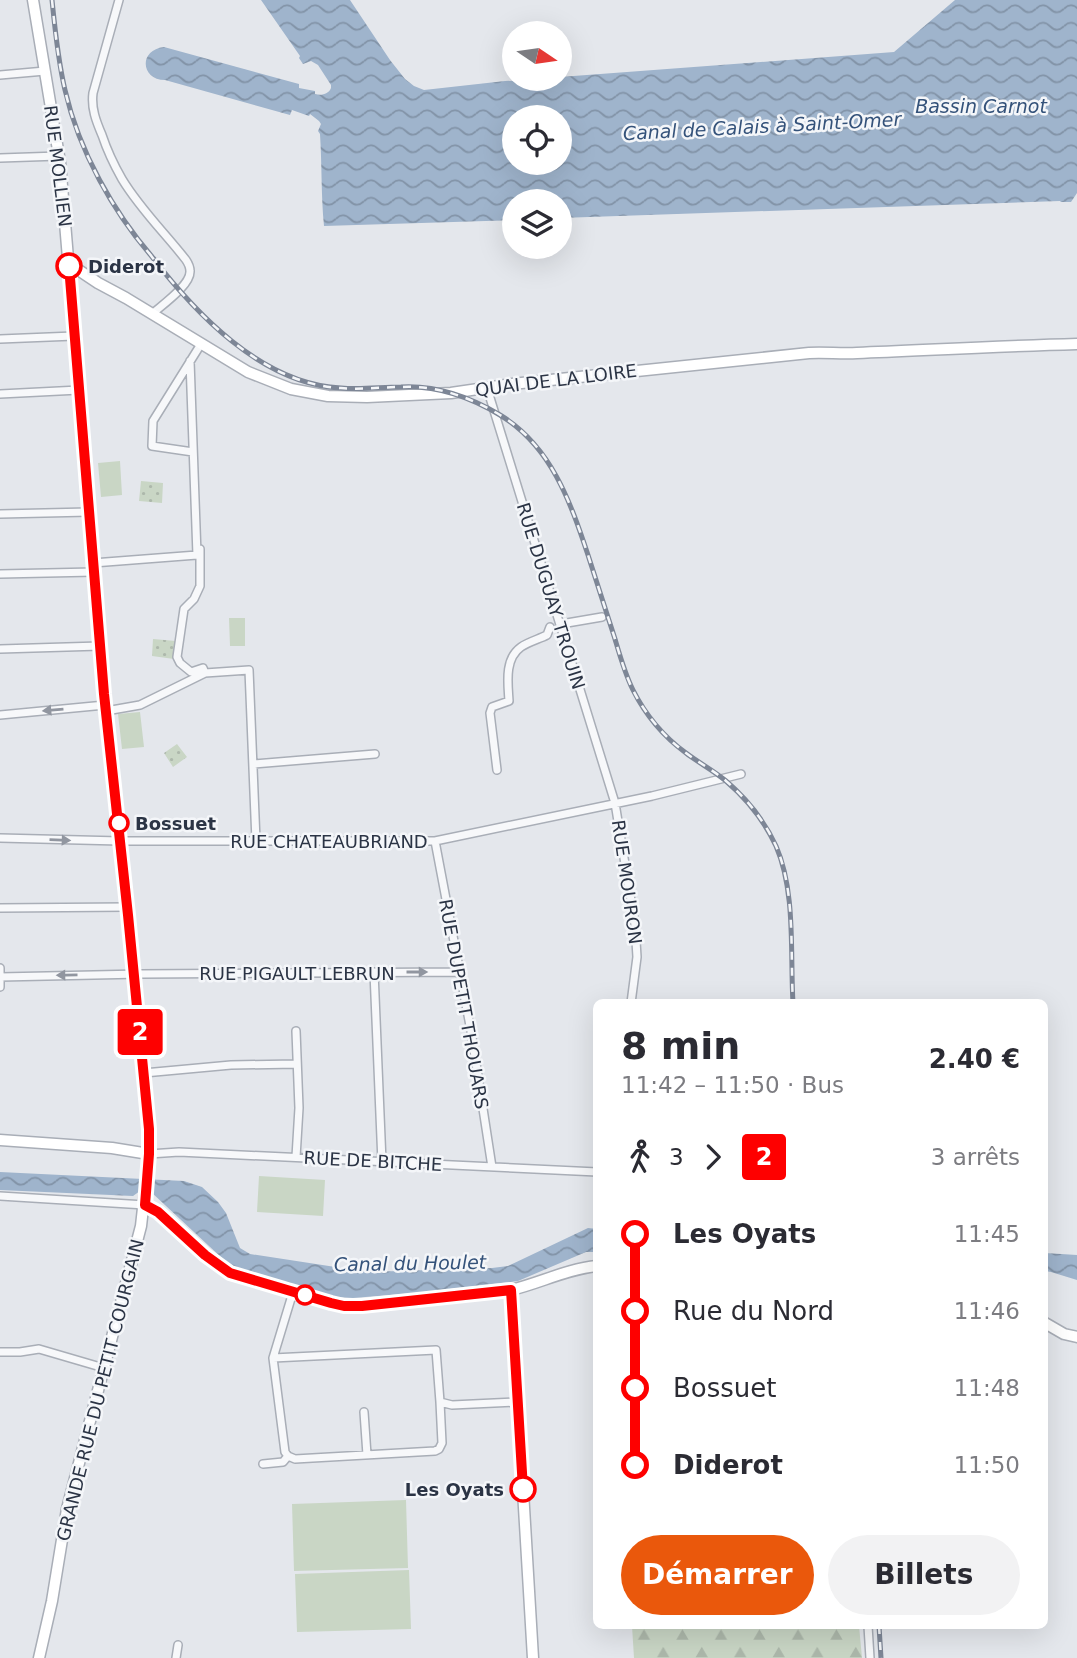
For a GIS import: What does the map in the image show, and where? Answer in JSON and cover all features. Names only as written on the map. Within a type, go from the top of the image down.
[{"type":"street","name":"RUE MOLLIEN","points":[[33,0],[59,156],[100,646],[149,1129],[147,1169]]},
{"type":"street","points":[[119,0],[93,93],[94,116],[122,178],[190,268],[185,284],[152,314]]},
{"type":"street","points":[[0,75],[45,71]]},
{"type":"street","points":[[0,158],[59,156]]},
{"type":"street","name":"QUAI DE LA LOIRE","points":[[68,263],[98,284],[261,378],[318,395],[352,397],[439,394],[809,352],[866,353],[1077,344]]},
{"type":"street","points":[[0,339],[74,335]]},
{"type":"street","points":[[193,452],[152,446],[153,421],[201,344]]},
{"type":"street","points":[[190,361],[197,551]]},
{"type":"street","name":"RUE DUGUAY TROUIN","points":[[487,388],[615,803]]},
{"type":"street","points":[[0,394],[79,390]]},
{"type":"street","points":[[0,514],[89,512]]},
{"type":"street","points":[[0,574],[94,567],[197,551],[200,548],[200,586],[194,599],[184,609],[177,657],[191,672],[203,668],[205,673]]},
{"type":"street","points":[[561,624],[603,617]]},
{"type":"street","points":[[497,770],[490,713],[492,707],[509,701],[508,671],[516,652],[547,635],[550,627]]},
{"type":"street","points":[[0,649],[100,646]]},
{"type":"street","points":[[0,715],[140,705],[205,673],[249,670],[256,841]]},
{"type":"street","points":[[253,764],[375,754]]},
{"type":"street","name":"RUE CHATEAUBRIAND","points":[[0,838],[120,841],[435,841],[716,782],[741,774]]},
{"type":"street","name":"RUE MOURON","points":[[615,803],[635,925],[636,957],[631,999]]},
{"type":"street","name":"RUE DUPETIT THOUARS","points":[[435,841],[492,1167]]},
{"type":"street","points":[[0,908],[128,908]]},
{"type":"street","points":[[0,968],[0,987]]},
{"type":"street","points":[[374,972],[382,1162]]},
{"type":"street","name":"RUE PIGAULT LEBRUN","points":[[0,977],[460,972]]},
{"type":"street","points":[[296,1031],[299,1118],[296,1157]]},
{"type":"street","points":[[144,1073],[230,1065],[297,1065]]},
{"type":"street","points":[[0,1140],[120,1149],[149,1154]]},
{"type":"street","name":"RUE DE BITCHE","points":[[149,1154],[179,1152],[593,1172]]},
{"type":"street","name":"GRANDE RUE DU PETIT COURGAIN","points":[[39,1658],[52,1601],[65,1515],[140,1232],[147,1169]]},
{"type":"street","points":[[0,1196],[145,1199],[224,1269],[244,1278],[331,1303],[356,1307],[511,1290],[569,1271],[593,1267]]},
{"type":"street","points":[[511,1290],[533,1658]]},
{"type":"street","points":[[273,1358],[436,1350],[442,1443],[439,1449],[295,1459],[288,1456],[285,1452],[273,1358],[293,1292]]},
{"type":"street","points":[[1048,1325],[1063,1334],[1077,1337]]},
{"type":"street","points":[[0,1352],[39,1349],[104,1368]]},
{"type":"street","points":[[440,1402],[452,1405],[517,1402]]},
{"type":"street","points":[[364,1412],[367,1455]]},
{"type":"street","points":[[263,1464],[283,1462],[288,1456]]},
{"type":"street","points":[[868,1629],[870,1658]]},
{"type":"street","points":[[176,1658],[178,1645]]},
{"type":"green space","points":[[120,461],[122,495],[101,497],[98,463]]},
{"type":"green space","points":[[141,481],[163,483],[162,503],[139,501]]},
{"type":"green space","points":[[229,618],[245,618],[245,646],[230,646]]},
{"type":"green space","points":[[153,639],[176,641],[174,659],[152,656]]},
{"type":"green space","points":[[140,712],[144,747],[122,749],[118,714]]},
{"type":"green space","points":[[177,744],[187,757],[173,767],[164,753]]},
{"type":"green space","points":[[259,1176],[325,1180],[323,1216],[257,1212]]},
{"type":"green space","points":[[406,1500],[408,1568],[294,1571],[292,1504]]},
{"type":"green space","points":[[409,1570],[411,1629],[297,1632],[295,1574]]},
{"type":"green space","points":[[632,1629],[859,1629],[862,1658],[634,1658]]},
{"type":"water","name":"Bassin Carnot","points":[[261,0],[350,0],[405,79],[424,90],[502,81],[502,91],[572,91],[572,76],[894,52],[955,0],[1077,0],[1077,193],[1071,202],[572,218],[572,189],[502,189],[502,220],[324,226],[319,121],[310,114],[309,116],[292,110],[290,115],[157,79],[147,70],[146,65],[150,53],[164,47],[299,84],[299,88],[315,91],[315,94],[328,92],[331,85],[318,65],[311,61],[303,64]]},
{"type":"water","points":[[0,1172],[184,1181],[202,1187],[218,1202],[226,1213],[240,1248],[250,1254],[368,1272],[508,1266],[588,1228],[593,1229],[593,1252],[586,1252],[518,1281],[415,1293],[337,1297],[238,1269],[224,1260],[151,1192],[140,1191],[133,1196],[0,1190]]},
{"type":"water","points":[[1048,1253],[1077,1255],[1077,1280],[1048,1272]]},
{"type":"railway","points":[[52,0],[63,79],[79,136],[99,180],[154,259]]},
{"type":"railway","points":[[149,253],[208,321],[257,359],[284,374],[341,388],[414,387],[440,390],[477,403],[500,415],[533,442],[566,495],[625,671],[638,699],[670,740],[741,795],[754,810],[776,846],[787,883],[793,999]]},
{"type":"railway","points":[[879,1629],[881,1658]]},
{"type":"bus line","name":"2","points":[[69,266],[104,694],[149,1129],[145,1205],[158,1212],[205,1255],[230,1273],[331,1303],[362,1306],[511,1290],[523,1489]]},
{"type":"place","name":"Diderot","points":[[69,266]]},
{"type":"place","name":"Bossuet","points":[[119,823]]},
{"type":"place","name":"Les Oyats","points":[[523,1489]]},
{"type":"water label","name":"Canal de Calais à Saint-Omer","points":[[762,126]]},
{"type":"water label","name":"Canal du Houlet","points":[[410,1263]]}]
